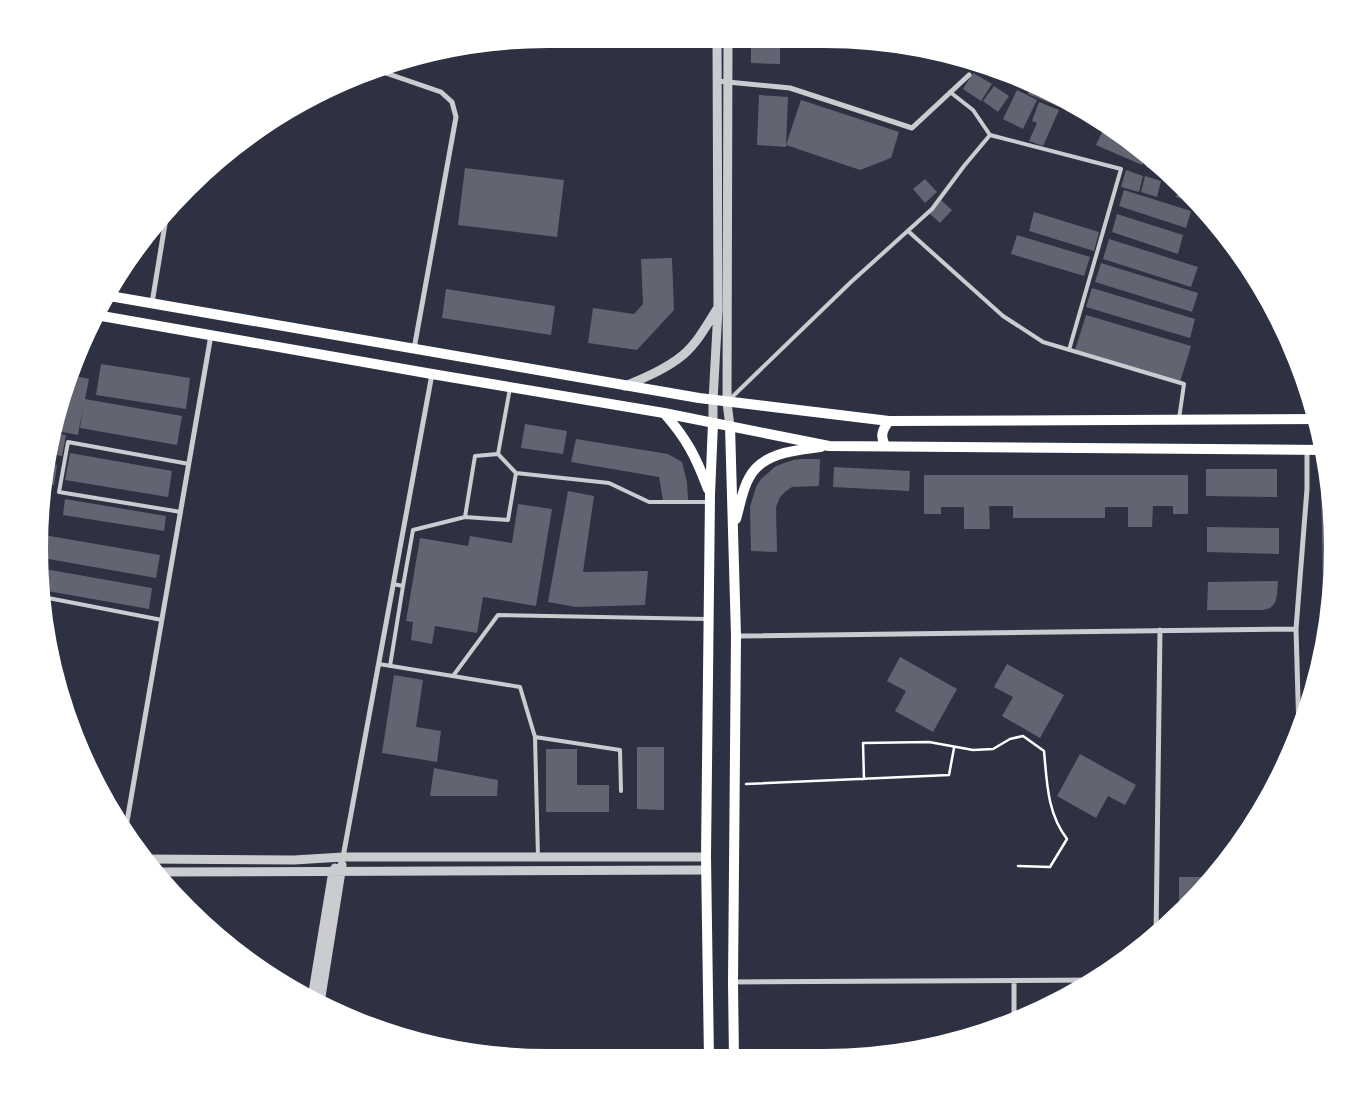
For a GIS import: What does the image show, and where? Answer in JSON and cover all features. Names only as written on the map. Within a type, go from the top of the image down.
[{"type":"main road","points":[[112,296],[713,401],[889,421],[1310,419]]},
{"type":"main road","points":[[102,316],[510,388],[664,413],[829,446]]},
{"type":"main road","points":[[664,413],[689,444],[697,460],[710,498]]},
{"type":"main road","points":[[885,446],[882,439],[882,428],[889,421]]},
{"type":"main road","points":[[709,1052],[706,857],[710,498],[713,423]]},
{"type":"main road","points":[[730,426],[736,636],[734,1052]]},
{"type":"main road","points":[[733,527],[749,477],[760,464],[776,455],[789,451],[829,446],[1317,450]]},
{"type":"street","points":[[713,423],[718,309],[717,45]]},
{"type":"street","points":[[728,45],[727,403],[730,426]]},
{"type":"street","points":[[385,73],[441,92],[452,102],[456,117],[414,348]]},
{"type":"street","points":[[717,82],[790,88],[912,128],[969,75]]},
{"type":"street","points":[[152,303],[165,223]]},
{"type":"street","points":[[625,386],[657,372],[683,355],[701,334],[718,309]]},
{"type":"street","points":[[128,824],[212,334]]},
{"type":"street","points":[[313,993],[337,870],[343,858],[432,374]]},
{"type":"street","points":[[1298,714],[1296,628],[1307,489],[1307,451]]},
{"type":"street","points":[[736,636],[1296,628]]},
{"type":"street","points":[[1156,926],[1160,630]]},
{"type":"street","points":[[152,859],[706,857]]},
{"type":"street","points":[[321,997],[337,870]]},
{"type":"street","points":[[163,872],[706,870]]},
{"type":"street","points":[[733,982],[1083,980]]},
{"type":"street","points":[[1014,981],[1014,1015]]},
{"type":"lane","points":[[950,92],[973,110],[990,135],[1120,169],[1069,350]]},
{"type":"lane","points":[[727,403],[851,282],[932,209],[990,135]]},
{"type":"lane","points":[[908,231],[1002,316],[1043,342],[1184,384],[1179,420]]},
{"type":"lane","points":[[498,454],[510,388]]},
{"type":"lane","points":[[181,512],[59,492],[68,442],[189,464]]},
{"type":"lane","points":[[498,454],[516,473],[609,483],[649,502],[710,498]]},
{"type":"lane","points":[[465,517],[475,456],[498,454]]},
{"type":"lane","points":[[390,666],[413,530],[465,517],[508,520],[516,473]]},
{"type":"lane","points":[[393,584],[404,586]]},
{"type":"lane","points":[[48,598],[162,620]]},
{"type":"lane","points":[[453,676],[498,615],[709,620]]},
{"type":"lane","points":[[379,664],[520,687],[535,737],[538,858]]},
{"type":"lane","points":[[535,737],[620,750],[621,791]]},
{"type":"path","points":[[864,779],[863,743],[929,742],[973,750],[993,749],[1010,739],[1023,736],[1044,750],[1048,800],[1058,828],[1067,839],[1050,867],[1018,866]]},
{"type":"path","points":[[734,784],[949,775],[954,748]]},
{"type":"building","points":[[751,45],[780,45],[780,64],[751,63]]},
{"type":"building","points":[[973,73],[992,84],[981,101],[963,89]]},
{"type":"building","points":[[994,86],[1009,96],[998,112],[983,101]]},
{"type":"building","points":[[1030,89],[1061,105],[1060,107],[1028,94]]},
{"type":"building","points":[[1017,90],[1037,100],[1023,129],[1003,119]]},
{"type":"building","points":[[759,95],[788,97],[786,147],[757,145]]},
{"type":"building","points":[[801,100],[899,132],[891,158],[860,170],[786,145]]},
{"type":"building","points":[[1039,102],[1059,110],[1043,146],[1029,141],[1037,123],[1032,121]]},
{"type":"building","points":[[1103,130],[1144,161],[1142,165],[1096,145]]},
{"type":"building","points":[[465,168],[564,180],[557,237],[458,225]]},
{"type":"building","points":[[1126,170],[1143,176],[1139,192],[1121,187]]},
{"type":"building","points":[[1145,176],[1161,181],[1157,197],[1141,192]]},
{"type":"building","points":[[925,179],[937,192],[925,203],[913,189]]},
{"type":"building","points":[[1124,190],[1191,211],[1186,228],[1119,206]]},
{"type":"building","points":[[1178,191],[1188,201],[1176,197]]},
{"type":"building","points":[[941,200],[952,210],[940,223],[929,213]]},
{"type":"building","points":[[1034,212],[1099,232],[1094,251],[1029,231]]},
{"type":"building","points":[[1117,214],[1183,235],[1178,254],[1112,232]]},
{"type":"building","points":[[1017,235],[1090,257],[1084,276],[1011,254]]},
{"type":"building","points":[[1109,239],[1198,267],[1191,287],[1103,259]]},
{"type":"building","points":[[672,258],[674,310],[637,350],[588,343],[593,308],[634,314],[643,304],[641,259]]},
{"type":"building","points":[[1101,263],[1198,293],[1192,312],[1095,282]]},
{"type":"building","points":[[1092,288],[1195,319],[1190,338],[1086,307]]},
{"type":"building","points":[[446,289],[555,306],[551,335],[442,318]]},
{"type":"building","points":[[1086,315],[1191,346],[1180,382],[1075,350]]},
{"type":"building","points":[[101,364],[190,378],[186,409],[96,395]]},
{"type":"building","points":[[76,376],[89,379],[85,399],[182,416],[177,445],[80,428],[83,407],[78,435],[59,431]]},
{"type":"building","points":[[525,424],[567,431],[563,454],[521,448]]},
{"type":"building","points":[[58,434],[66,435],[62,456],[54,455]]},
{"type":"building","points":[[576,439],[668,454],[682,462],[687,482],[688,500],[663,500],[659,477],[571,462]]},
{"type":"building","points":[[70,453],[172,471],[168,497],[65,480]]},
{"type":"building","points":[[801,459],[820,459],[819,486],[792,487],[786,491],[780,497],[776,507],[777,552],[751,551],[750,507],[756,487],[761,479],[776,466]]},
{"type":"building","points":[[52,464],[57,465],[54,485],[49,484]]},
{"type":"building","points":[[834,467],[910,471],[909,491],[833,487]]},
{"type":"building","points":[[1206,469],[1277,469],[1277,497],[1206,496]]},
{"type":"building","points":[[924,475],[1188,475],[1188,514],[1173,514],[1173,506],[1153,506],[1152,527],[1128,527],[1128,507],[1105,507],[1105,518],[1013,518],[1013,506],[989,506],[990,529],[964,529],[964,507],[941,507],[941,514],[924,514]]},
{"type":"building","points":[[1321,482],[1323,483],[1326,516],[1327,548],[1325,592],[1323,592]]},
{"type":"building","points":[[568,491],[594,496],[583,572],[648,571],[645,605],[576,607],[548,602]]},
{"type":"building","points":[[65,499],[166,516],[164,531],[63,515]]},
{"type":"building","points":[[518,504],[552,509],[536,606],[483,597],[477,633],[435,626],[432,644],[411,640],[413,622],[406,621],[420,538],[468,546],[470,536],[512,543]]},
{"type":"building","points":[[1207,527],[1279,528],[1279,554],[1207,552]]},
{"type":"building","points":[[45,535],[160,555],[156,578],[45,558]]},
{"type":"building","points":[[46,569],[152,588],[149,609],[47,591]]},
{"type":"building","points":[[1278,581],[1275,603],[1270,608],[1263,610],[1207,610],[1208,582]]},
{"type":"building","points":[[900,657],[957,689],[933,732],[895,711],[906,691],[887,681]]},
{"type":"building","points":[[1007,664],[1064,695],[1040,738],[1002,716],[1013,697],[994,687]]},
{"type":"building","points":[[394,675],[423,680],[416,727],[441,731],[437,762],[382,753]]},
{"type":"building","points":[[637,747],[664,747],[664,810],[637,809]]},
{"type":"building","points":[[546,749],[577,749],[577,785],[609,785],[609,812],[546,812]]},
{"type":"building","points":[[1080,754],[1136,785],[1125,805],[1108,796],[1096,818],[1057,796]]},
{"type":"building","points":[[434,768],[498,780],[497,796],[430,796]]},
{"type":"building","points":[[1179,877],[1205,877],[1180,905]]}]
